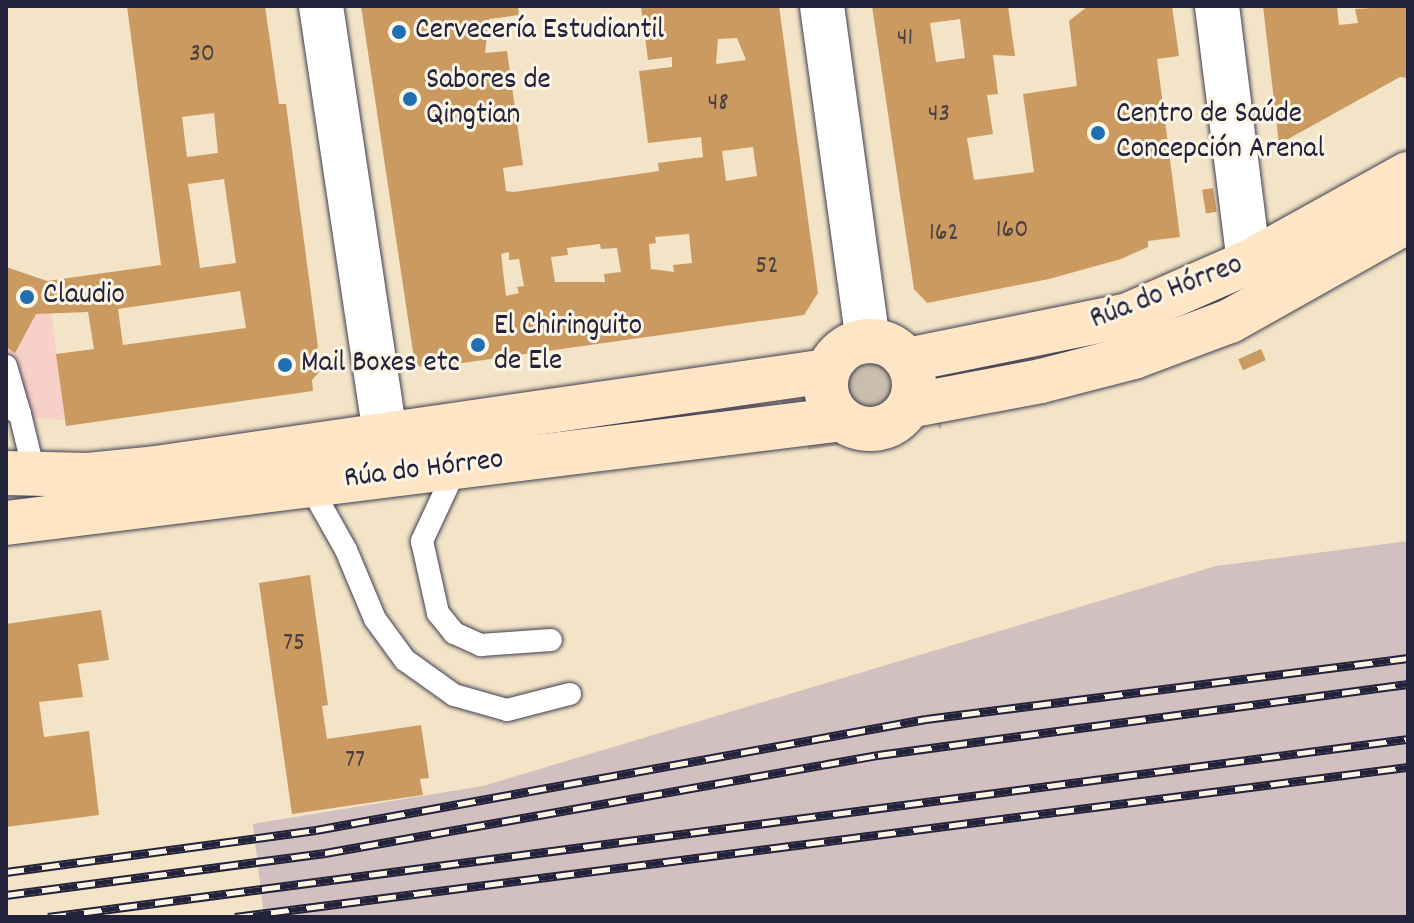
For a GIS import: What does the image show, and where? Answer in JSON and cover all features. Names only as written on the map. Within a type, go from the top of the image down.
[{"type":"main road","name":"Rúa do Hórreo","points":[[907,360],[1128,315],[1249,262],[1408,174]]},
{"type":"main road","name":"Rúa do Hórreo","points":[[909,406],[1041,381],[1134,357],[1230,321],[1408,221]]},
{"type":"main road","points":[[868,340],[890,346],[907,360],[914,391],[909,406],[879,428],[842,419],[827,398],[827,371],[839,353],[868,340]]},
{"type":"main road","name":"Rúa do Hórreo","points":[[20,475],[156,468],[827,371]]},
{"type":"main road","name":"Rúa do Hórreo","points":[[6,523],[456,468],[778,423],[842,419]]},
{"type":"street","points":[[321,6],[385,436]]},
{"type":"street","points":[[822,6],[868,340]]},
{"type":"street","points":[[1217,6],[1249,262]]},
{"type":"lane","points":[[6,366],[20,475]]},
{"type":"lane","points":[[456,468],[422,541],[438,613],[454,633],[481,645],[551,640]]},
{"type":"lane","points":[[310,486],[346,550],[375,619],[405,660],[454,695],[507,710],[570,694]]},
{"type":"shaded area","points":[[6,267],[47,281],[65,420],[6,416]]},
{"type":"shaded area","points":[[1408,541],[1408,917],[264,917],[253,824],[483,786],[1216,566]]},
{"type":"building","points":[[127,6],[265,6],[279,104],[286,104],[321,370],[312,380],[313,391],[66,426],[56,354],[94,349],[88,312],[36,314],[15,353],[6,347],[6,267],[47,281],[161,265]],"holes":[[[214,113],[218,153],[187,157],[182,117]],[[224,179],[236,263],[200,268],[188,184]],[[240,291],[246,328],[123,345],[118,309]]]},
{"type":"building","points":[[361,6],[518,6],[519,15],[489,19],[485,53],[507,51],[523,165],[503,168],[506,191],[514,192],[659,171],[658,163],[703,157],[701,137],[648,143],[639,71],[672,67],[672,57],[648,60],[641,6],[779,6],[818,293],[804,315],[427,368],[415,365]],"holes":[[[737,38],[746,60],[716,64],[718,39]],[[753,147],[757,176],[726,181],[722,151]],[[689,234],[692,263],[673,265],[674,272],[651,269],[649,244],[656,243],[655,237]],[[600,244],[601,249],[617,248],[621,272],[604,274],[605,282],[555,282],[551,257],[568,255],[567,248]],[[509,252],[509,260],[519,259],[524,286],[517,287],[519,293],[506,296],[501,254]]]},
{"type":"building","points":[[872,6],[1008,6],[1015,56],[993,55],[998,94],[987,95],[993,134],[967,138],[974,180],[1034,172],[1023,94],[1077,86],[1069,21],[1088,6],[1172,6],[1179,56],[1157,59],[1180,237],[1148,241],[1148,247],[1121,259],[1049,279],[927,303],[914,289]],"holes":[[[960,19],[965,58],[936,62],[930,23]]]},
{"type":"building","points":[[1263,6],[1337,6],[1339,25],[1358,23],[1355,9],[1408,6],[1408,78],[1400,77],[1279,144]]},
{"type":"building","points":[[1213,188],[1217,212],[1206,213],[1202,190]]},
{"type":"building","points":[[1261,349],[1266,360],[1243,370],[1238,359]]},
{"type":"building","points":[[310,575],[328,705],[322,706],[327,739],[421,725],[429,778],[420,779],[423,795],[292,814],[259,583]]},
{"type":"building","points":[[101,610],[109,660],[78,664],[83,697],[39,702],[44,737],[89,731],[99,815],[6,827],[6,624]]},
{"type":"tunnel","points":[[586,430],[990,368],[1102,346]]},
{"type":"tunnel","points":[[805,428],[938,407]]},
{"type":"railway","points":[[6,872],[316,830],[926,719],[1408,658]]},
{"type":"railway","points":[[6,895],[325,853],[878,755],[1408,684]]},
{"type":"railway","points":[[48,917],[1408,739]]},
{"type":"railway","points":[[235,917],[1408,767]]},
{"type":"place","name":"Cervecería Estudiantil","points":[[399,32]]},
{"type":"place","name":"Sabores de Qingtian","points":[[410,99]]},
{"type":"place","name":"Centro de Saúde Concepción Arenal","points":[[1098,133]]},
{"type":"place","name":"Claudio","points":[[27,297]]},
{"type":"place","name":"El Chiringuito de Ele","points":[[478,345]]},
{"type":"place","name":"Mail Boxes etc","points":[[285,365]]}]
